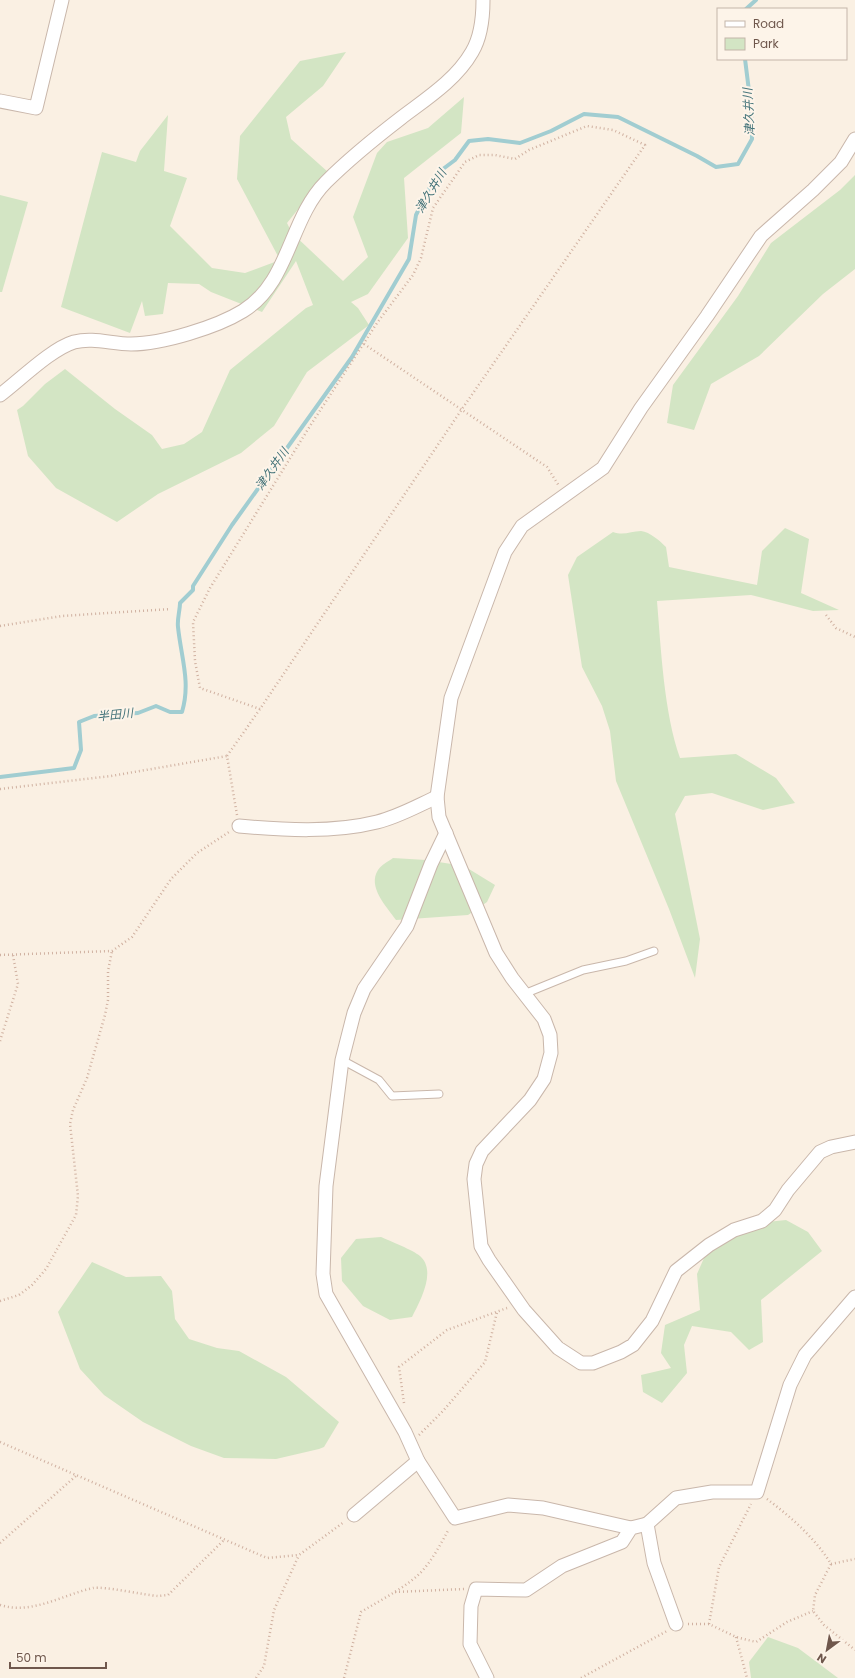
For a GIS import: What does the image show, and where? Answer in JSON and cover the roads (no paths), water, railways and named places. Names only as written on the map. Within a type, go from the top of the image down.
[{"type":"street","points":[[0,101],[36,108],[62,0]]},
{"type":"street","points":[[0,395],[61,348],[74,342],[94,340],[130,344],[153,343],[230,318],[257,301],[268,287],[289,252],[302,218],[324,184],[359,152],[424,102],[465,62],[477,42],[481,26],[483,0]]},
{"type":"street","points":[[855,139],[841,162],[813,190],[761,236],[707,316],[641,408],[603,468],[522,526],[504,552],[451,698],[443,742],[436,797],[439,817],[496,953],[524,994],[544,1019],[550,1035],[551,1053],[544,1079],[530,1100],[482,1151],[476,1164],[474,1179],[481,1246],[519,1303],[558,1348],[581,1363],[593,1363],[621,1352],[633,1344],[643,1334],[657,1310],[676,1270],[709,1245],[734,1230],[762,1220],[775,1210],[788,1190],[820,1152],[831,1147],[855,1142]]},
{"type":"street","points":[[239,826],[270,829],[350,827],[378,822],[404,813],[436,797]]},
{"type":"street","points":[[446,833],[431,864],[407,926],[364,989],[354,1013],[342,1060],[326,1186],[323,1274],[326,1294],[394,1412],[418,1461],[455,1518],[508,1505],[543,1508],[631,1528],[647,1524],[676,1498],[712,1492],[757,1492],[790,1384],[805,1355],[855,1297]]},
{"type":"street","points":[[354,1515],[418,1461]]},
{"type":"street","points":[[647,1524],[654,1563],[676,1624]]},
{"type":"street","points":[[486,1678],[470,1644],[471,1606],[476,1589],[526,1590],[562,1566],[622,1542],[631,1528]]},
{"type":"lane","points":[[524,994],[582,970],[626,961],[654,951]]},
{"type":"lane","points":[[342,1060],[378,1080],[392,1096],[439,1094]]},
{"type":"waterway","name":"津久井川","points":[[747,8],[756,0]]},
{"type":"waterway","name":"津久井川","points":[[0,777],[74,768],[81,750],[79,722],[94,716],[138,713],[156,706],[170,712],[182,712],[186,690],[178,627],[180,603],[193,590],[193,586],[232,525],[352,357],[409,259],[416,215],[429,189],[443,169],[455,160],[469,141],[488,139],[520,143],[551,131],[584,114],[618,117],[716,167],[738,164],[752,139],[751,107],[745,60]]},
{"type":"water label","name":"半田川","points":[[115,715]]}]
